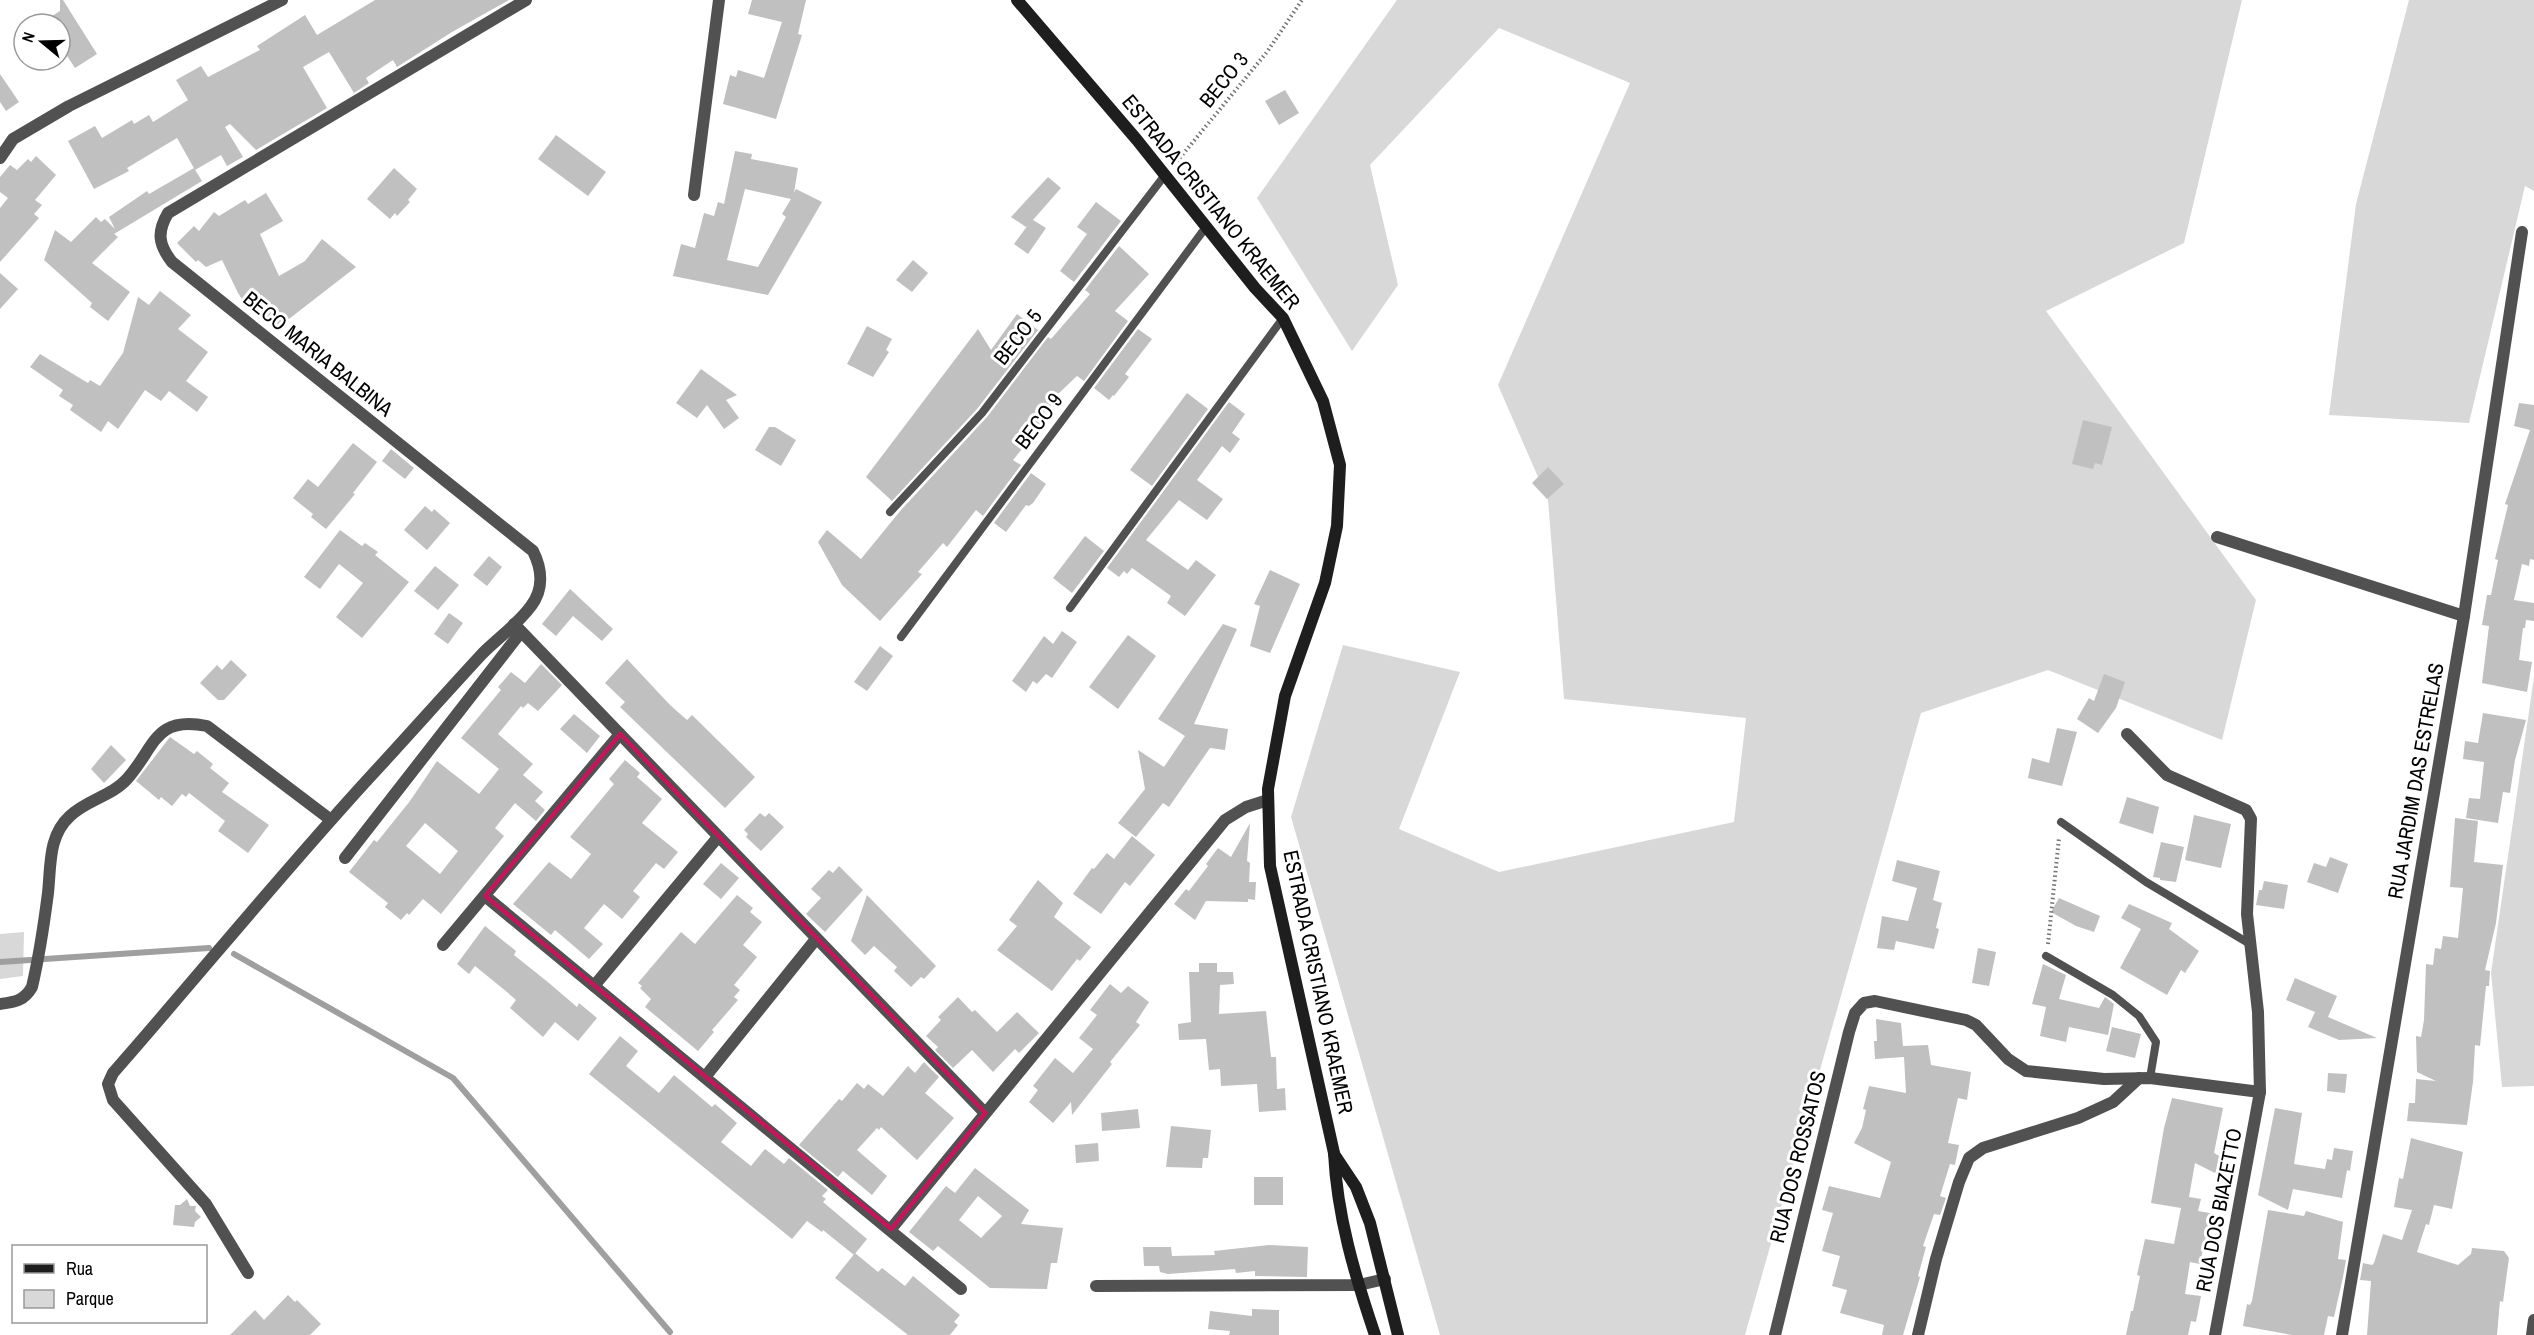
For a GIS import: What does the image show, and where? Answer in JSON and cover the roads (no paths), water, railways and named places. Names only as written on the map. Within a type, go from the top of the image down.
[{"type":"main road","name":"ESTRADA CRISTIANO KRAEMER","points":[[1017,0],[1165,175],[1255,288],[1283,318],[1323,401],[1340,465],[1337,526],[1325,583],[1285,696],[1268,789],[1270,866],[1334,1154],[1337,1199],[1359,1285],[1375,1335]]},
{"type":"main road","name":"ESTRADA CRISTIANO KRAEMER","points":[[1334,1154],[1356,1186],[1370,1223],[1398,1335]]},
{"type":"street","points":[[0,158],[13,139],[69,106],[282,0]]},
{"type":"street","name":"BECO MARIA BALBINA","points":[[248,1273],[206,1204],[113,1100],[108,1084],[113,1073],[214,959],[331,820],[485,651],[517,628],[538,593],[541,579],[540,564],[533,551],[172,262],[163,250],[159,235],[168,213],[526,0]]},
{"type":"street","points":[[694,195],[719,0]]},
{"type":"street","name":"RUA JARDIM DAS ESTRELAS","points":[[2342,1335],[2464,616],[2522,232]]},
{"type":"street","points":[[2217,537],[2464,616]]},
{"type":"street","points":[[345,858],[517,628],[985,1113]]},
{"type":"street","points":[[0,1004],[16,1002],[27,996],[32,987],[48,892],[51,851],[58,831],[69,816],[82,806],[110,792],[127,779],[156,737],[175,724],[192,723],[207,726],[331,820]]},
{"type":"street","points":[[444,945],[620,734]]},
{"type":"street","name":"RUA DOS BIAZETTO","points":[[2127,734],[2167,775],[2248,812],[2251,819],[2247,914],[2258,1012],[2260,1092],[2215,1335]]},
{"type":"street","points":[[891,1229],[1225,820],[1246,807],[1268,800]]},
{"type":"street","points":[[594,986],[718,837]]},
{"type":"street","points":[[485,896],[961,1289]]},
{"type":"street","points":[[705,1077],[816,939]]},
{"type":"street","name":"RUA DOS ROSSATOS","points":[[1775,1335],[1849,1032],[1855,1013],[1864,1003],[1875,1001],[1966,1020],[1976,1025],[2008,1059],[2026,1071],[2071,1077],[2144,1078]]},
{"type":"street","points":[[1918,1335],[1936,1259],[1959,1182],[1969,1158],[1983,1148],[2078,1118],[2113,1102],[2144,1078],[2260,1092]]},
{"type":"street","points":[[1096,1286],[1359,1285],[1385,1279]]},
{"type":"street","points":[[2532,1335],[2534,1320]]},
{"type":"lane","name":"BECO 5","points":[[890,512],[982,413],[1165,175]]},
{"type":"lane","name":"BECO 9","points":[[901,638],[1206,227]]},
{"type":"lane","points":[[1070,608],[1283,318]]},
{"type":"lane","points":[[2061,822],[2146,882],[2250,944]]},
{"type":"lane","points":[[2046,956],[2113,995],[2139,1016],[2156,1042],[2144,1078]]},
{"type":"waterway","points":[[0,962],[209,948]]},
{"type":"waterway","points":[[234,954],[453,1078],[670,1332]]}]
